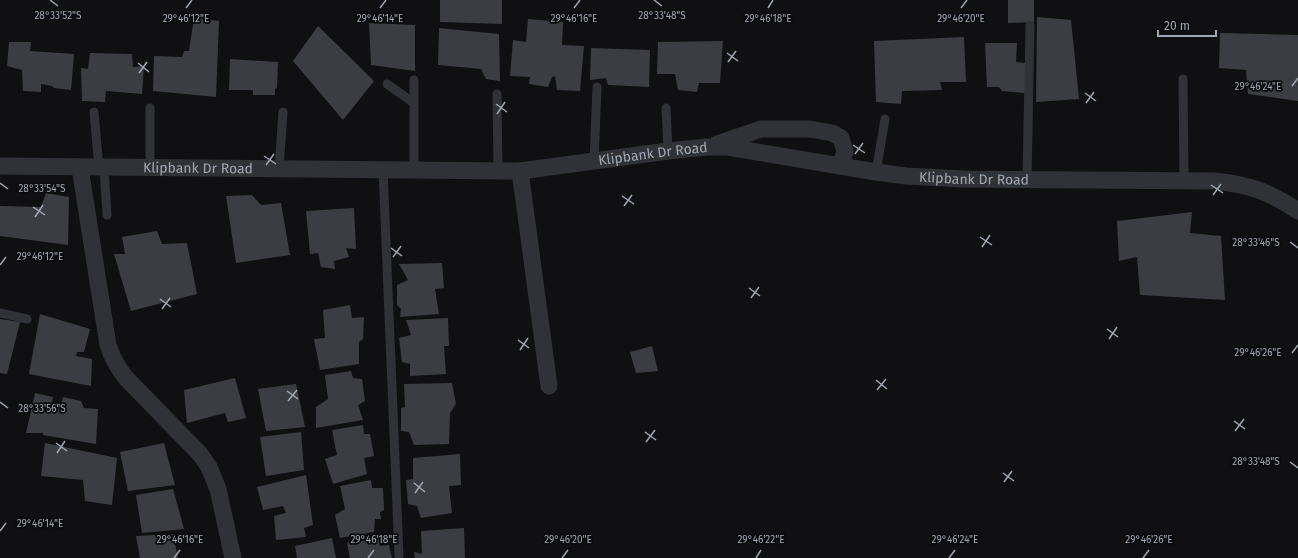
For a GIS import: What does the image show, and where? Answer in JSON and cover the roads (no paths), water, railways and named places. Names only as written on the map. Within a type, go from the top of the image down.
[{"type":"street","points":[[707,147],[761,129],[810,130],[832,133],[841,138],[845,152],[840,166]]},
{"type":"street","name":"Klipbank Dr Road","points":[[0,166],[80,168],[520,171],[668,151],[707,147],[727,147],[906,176],[963,179],[1215,181],[1234,183],[1267,192],[1298,211]]},
{"type":"street","points":[[80,168],[108,345],[112,357],[126,378],[200,454],[209,467],[218,490],[234,558]]},
{"type":"street","points":[[520,171],[549,386]]},
{"type":"lane","points":[[1027,180],[1030,25]]},
{"type":"lane","points":[[1183,79],[1184,181]]},
{"type":"lane","points":[[414,80],[414,170]]},
{"type":"lane","points":[[387,84],[414,103]]},
{"type":"lane","points":[[594,161],[597,87]]},
{"type":"lane","points":[[497,94],[498,171]]},
{"type":"lane","points":[[150,108],[150,168]]},
{"type":"lane","points":[[666,108],[668,151]]},
{"type":"lane","points":[[94,112],[107,215]]},
{"type":"lane","points":[[279,169],[283,112]]},
{"type":"lane","points":[[876,172],[885,119]]},
{"type":"lane","points":[[383,170],[399,556]]},
{"type":"lane","points":[[0,313],[27,319]]}]
